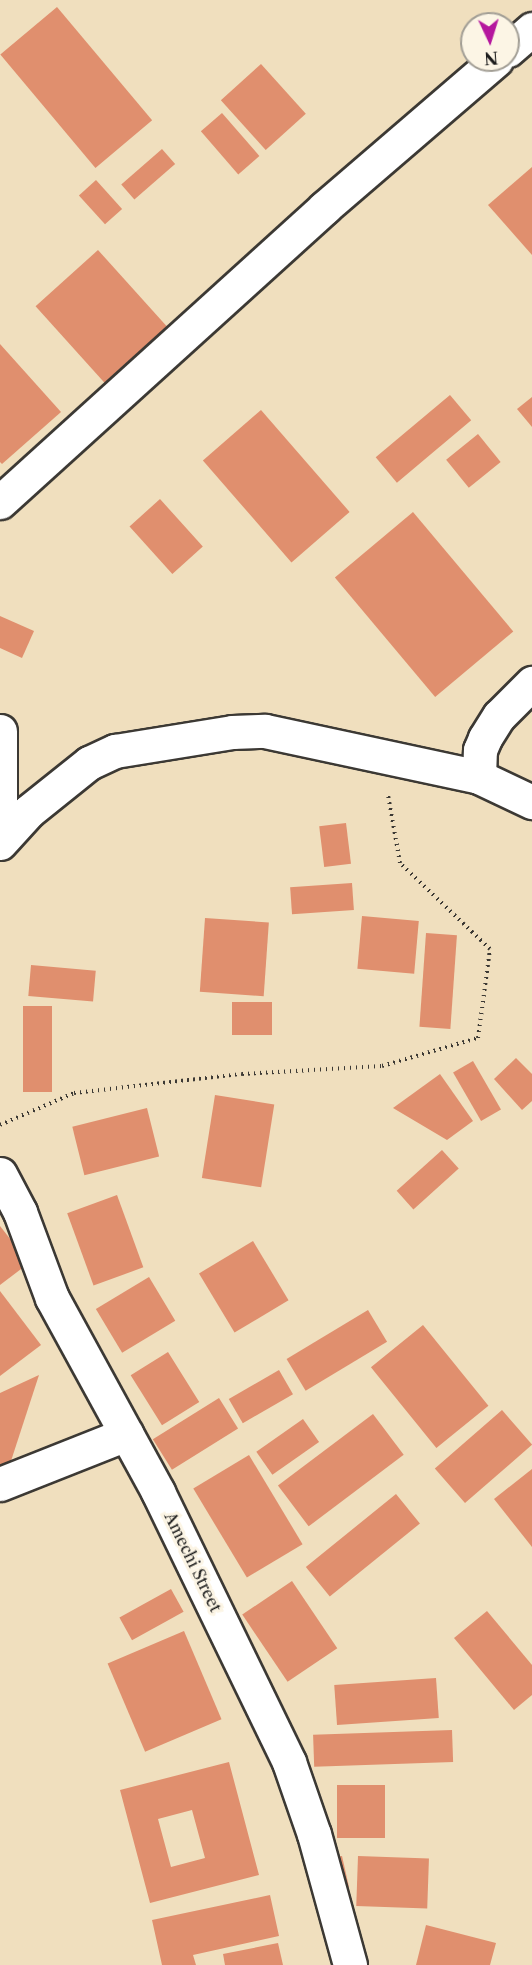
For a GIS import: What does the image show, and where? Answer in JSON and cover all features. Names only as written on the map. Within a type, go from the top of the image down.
[{"type":"street","points":[[520,40],[532,29]]},
{"type":"street","points":[[0,502],[324,208],[482,72]]},
{"type":"street","points":[[479,777],[480,750],[485,738],[499,716],[532,683]]},
{"type":"street","points":[[0,731],[0,834]]},
{"type":"street","points":[[0,843],[29,811],[88,762],[115,751],[265,731],[479,777],[532,802]]},
{"type":"street","name":"Amechi Street","points":[[0,1174],[20,1212],[52,1298],[126,1434],[252,1679],[288,1762],[314,1834],[350,1965]]},
{"type":"street","points":[[0,1484],[126,1434]]},
{"type":"path","points":[[0,1125],[74,1093],[243,1074],[382,1066],[478,1038],[490,949],[400,863],[381,756]]},
{"type":"building","points":[[57,7],[152,120],[95,168],[0,55]]},
{"type":"building","points":[[261,64],[306,114],[266,150],[221,100]]},
{"type":"building","points":[[222,113],[259,156],[238,174],[201,131]]},
{"type":"building","points":[[162,149],[175,164],[134,200],[121,184]]},
{"type":"building","points":[[532,167],[532,255],[488,205]]},
{"type":"building","points":[[96,180],[122,209],[105,224],[79,195]]},
{"type":"building","points":[[98,250],[167,327],[104,383],[36,306]]},
{"type":"building","points":[[0,344],[61,412],[2,464],[0,462]]},
{"type":"building","points":[[450,395],[471,420],[397,483],[376,457]]},
{"type":"building","points":[[532,397],[532,427],[517,409]]},
{"type":"building","points":[[261,410],[350,512],[291,562],[203,461]]},
{"type":"building","points":[[478,434],[501,462],[469,488],[446,460]]},
{"type":"building","points":[[160,499],[203,547],[172,574],[130,526]]},
{"type":"building","points":[[413,512],[513,632],[435,697],[335,578]]},
{"type":"building","points":[[0,616],[34,631],[22,658],[0,648]]},
{"type":"building","points":[[346,823],[351,864],[324,867],[319,826]]},
{"type":"building","points":[[352,883],[354,910],[292,914],[290,887]]},
{"type":"building","points":[[362,916],[419,921],[414,974],[357,969]]},
{"type":"building","points":[[205,918],[269,922],[264,996],[200,992]]},
{"type":"building","points":[[426,933],[457,935],[450,1029],[419,1027]]},
{"type":"building","points":[[31,965],[96,971],[93,1002],[28,996]]},
{"type":"building","points":[[232,1002],[272,1002],[272,1035],[232,1035]]},
{"type":"building","points":[[23,1006],[52,1006],[52,1092],[23,1092]]},
{"type":"building","points":[[516,1058],[532,1074],[532,1101],[522,1110],[494,1079]]},
{"type":"building","points":[[473,1061],[501,1109],[481,1121],[453,1072]]},
{"type":"building","points":[[440,1074],[473,1121],[447,1140],[393,1108]]},
{"type":"building","points":[[215,1095],[274,1104],[261,1187],[202,1178]]},
{"type":"building","points":[[147,1108],[159,1157],[84,1175],[72,1127]]},
{"type":"building","points":[[442,1150],[459,1169],[413,1209],[397,1191]]},
{"type":"building","points":[[117,1195],[143,1267],[94,1285],[67,1213]]},
{"type":"building","points":[[0,1226],[29,1263],[0,1285]]},
{"type":"building","points":[[253,1241],[289,1300],[235,1333],[199,1273]]},
{"type":"building","points":[[149,1277],[175,1321],[122,1353],[96,1309]]},
{"type":"building","points":[[0,1291],[41,1345],[0,1376]]},
{"type":"building","points":[[368,1310],[387,1342],[306,1391],[287,1359]]},
{"type":"building","points":[[423,1325],[488,1406],[436,1448],[371,1367]]},
{"type":"building","points":[[168,1352],[199,1402],[162,1425],[131,1375]]},
{"type":"building","points":[[279,1370],[293,1394],[243,1423],[229,1399]]},
{"type":"building","points":[[39,1375],[10,1464],[0,1469],[0,1393]]},
{"type":"building","points":[[219,1398],[238,1429],[172,1470],[153,1439]]},
{"type":"building","points":[[502,1410],[532,1445],[465,1503],[435,1468]]},
{"type":"building","points":[[373,1414],[404,1455],[309,1526],[278,1486]]},
{"type":"building","points":[[303,1419],[319,1442],[272,1475],[256,1452]]},
{"type":"building","points":[[249,1455],[303,1544],[247,1578],[193,1488]]},
{"type":"building","points":[[532,1469],[532,1547],[494,1499]]},
{"type":"building","points":[[396,1494],[420,1524],[330,1597],[306,1567]]},
{"type":"building","points":[[292,1581],[337,1648],[288,1682],[242,1615]]},
{"type":"building","points":[[171,1589],[184,1612],[132,1640],[119,1618]]},
{"type":"building","points":[[487,1611],[532,1665],[532,1695],[514,1710],[454,1638]]},
{"type":"building","points":[[184,1631],[222,1719],[145,1752],[108,1663]]},
{"type":"building","points":[[436,1678],[439,1718],[337,1725],[334,1685]]},
{"type":"building","points":[[452,1730],[453,1762],[314,1767],[313,1735]]},
{"type":"building","points":[[229,1762],[259,1875],[150,1903],[120,1790]],"holes":[[[192,1810],[205,1858],[171,1867],[158,1819]]]},
{"type":"building","points":[[337,1785],[385,1785],[385,1838],[337,1838]]},
{"type":"building","points":[[342,1856],[349,1887],[335,1889],[331,1858]]},
{"type":"building","points":[[358,1856],[429,1858],[427,1908],[356,1906]]},
{"type":"building","points":[[270,1895],[279,1936],[193,1955],[196,1965],[162,1965],[152,1920]]},
{"type":"building","points":[[426,1925],[496,1943],[490,1965],[416,1965]]},
{"type":"building","points":[[278,1943],[283,1965],[225,1965],[223,1954]]}]
